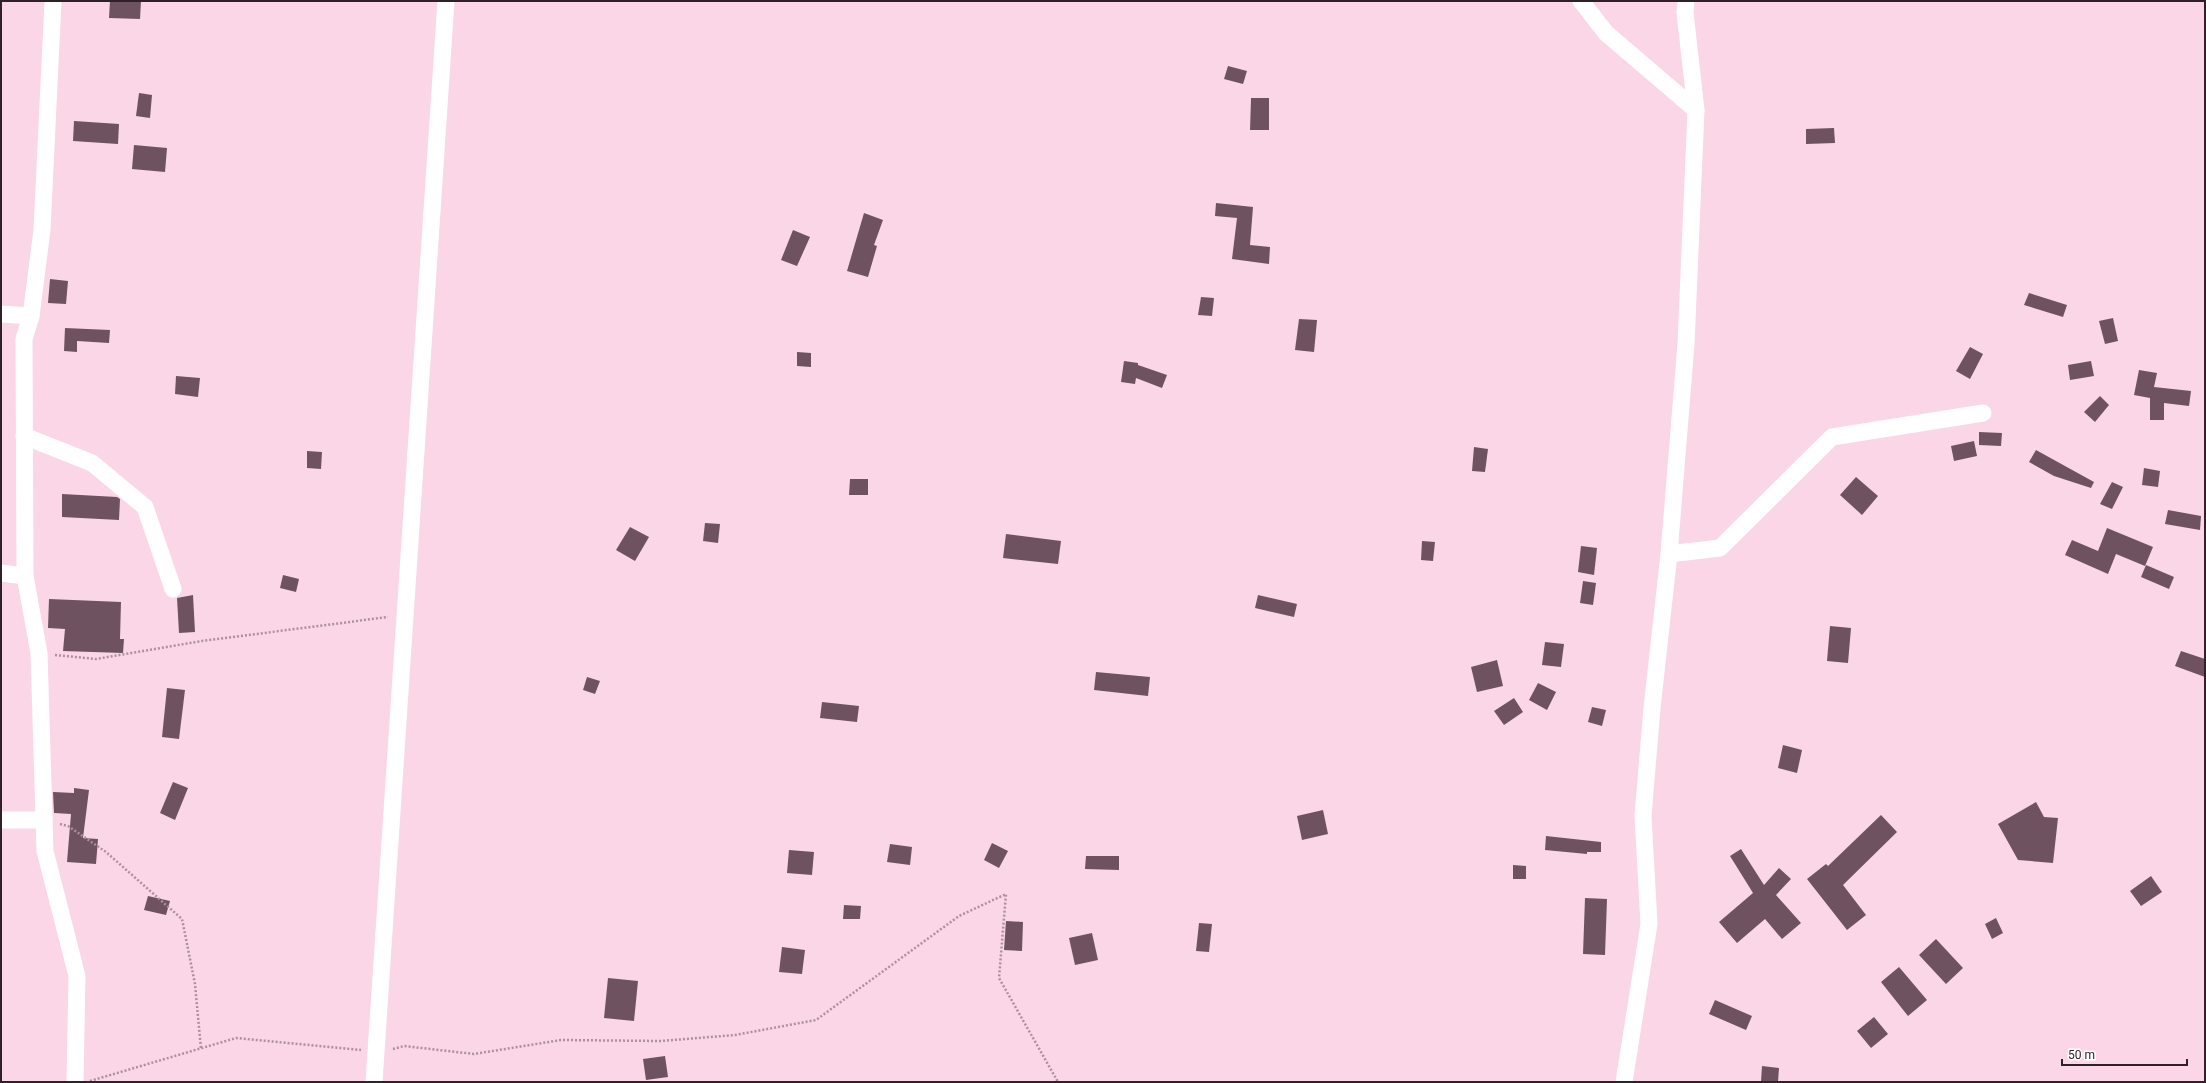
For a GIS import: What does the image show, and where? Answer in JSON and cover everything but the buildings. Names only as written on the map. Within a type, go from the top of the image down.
[{"type":"street","points":[[53,1],[42,230],[31,316],[24,339],[25,576],[39,653],[44,851],[77,976],[75,1082]]},
{"type":"street","points":[[374,1082],[446,1]]},
{"type":"street","points":[[1581,1],[1606,33],[1696,110]]},
{"type":"street","points":[[1624,1082],[1649,924],[1643,816],[1652,708],[1669,554],[1686,344],[1696,110],[1685,13],[1686,1]]},
{"type":"street","points":[[1,314],[31,316]]},
{"type":"street","points":[[1669,554],[1720,548],[1832,436],[1983,413]]},
{"type":"street","points":[[24,436],[92,463],[145,507],[173,589]]},
{"type":"street","points":[[1,573],[25,576]]},
{"type":"street","points":[[1,820],[44,820]]},
{"type":"path","points":[[39,653],[96,659],[202,641],[405,614]]},
{"type":"path","points":[[44,820],[68,826],[106,852],[182,919],[195,984],[201,1049]]},
{"type":"path","points":[[86,1082],[236,1038],[375,1052],[404,1046],[474,1054],[561,1040],[661,1041],[735,1035],[816,1020],[959,916],[1006,894],[1000,978],[1058,1082]]}]
